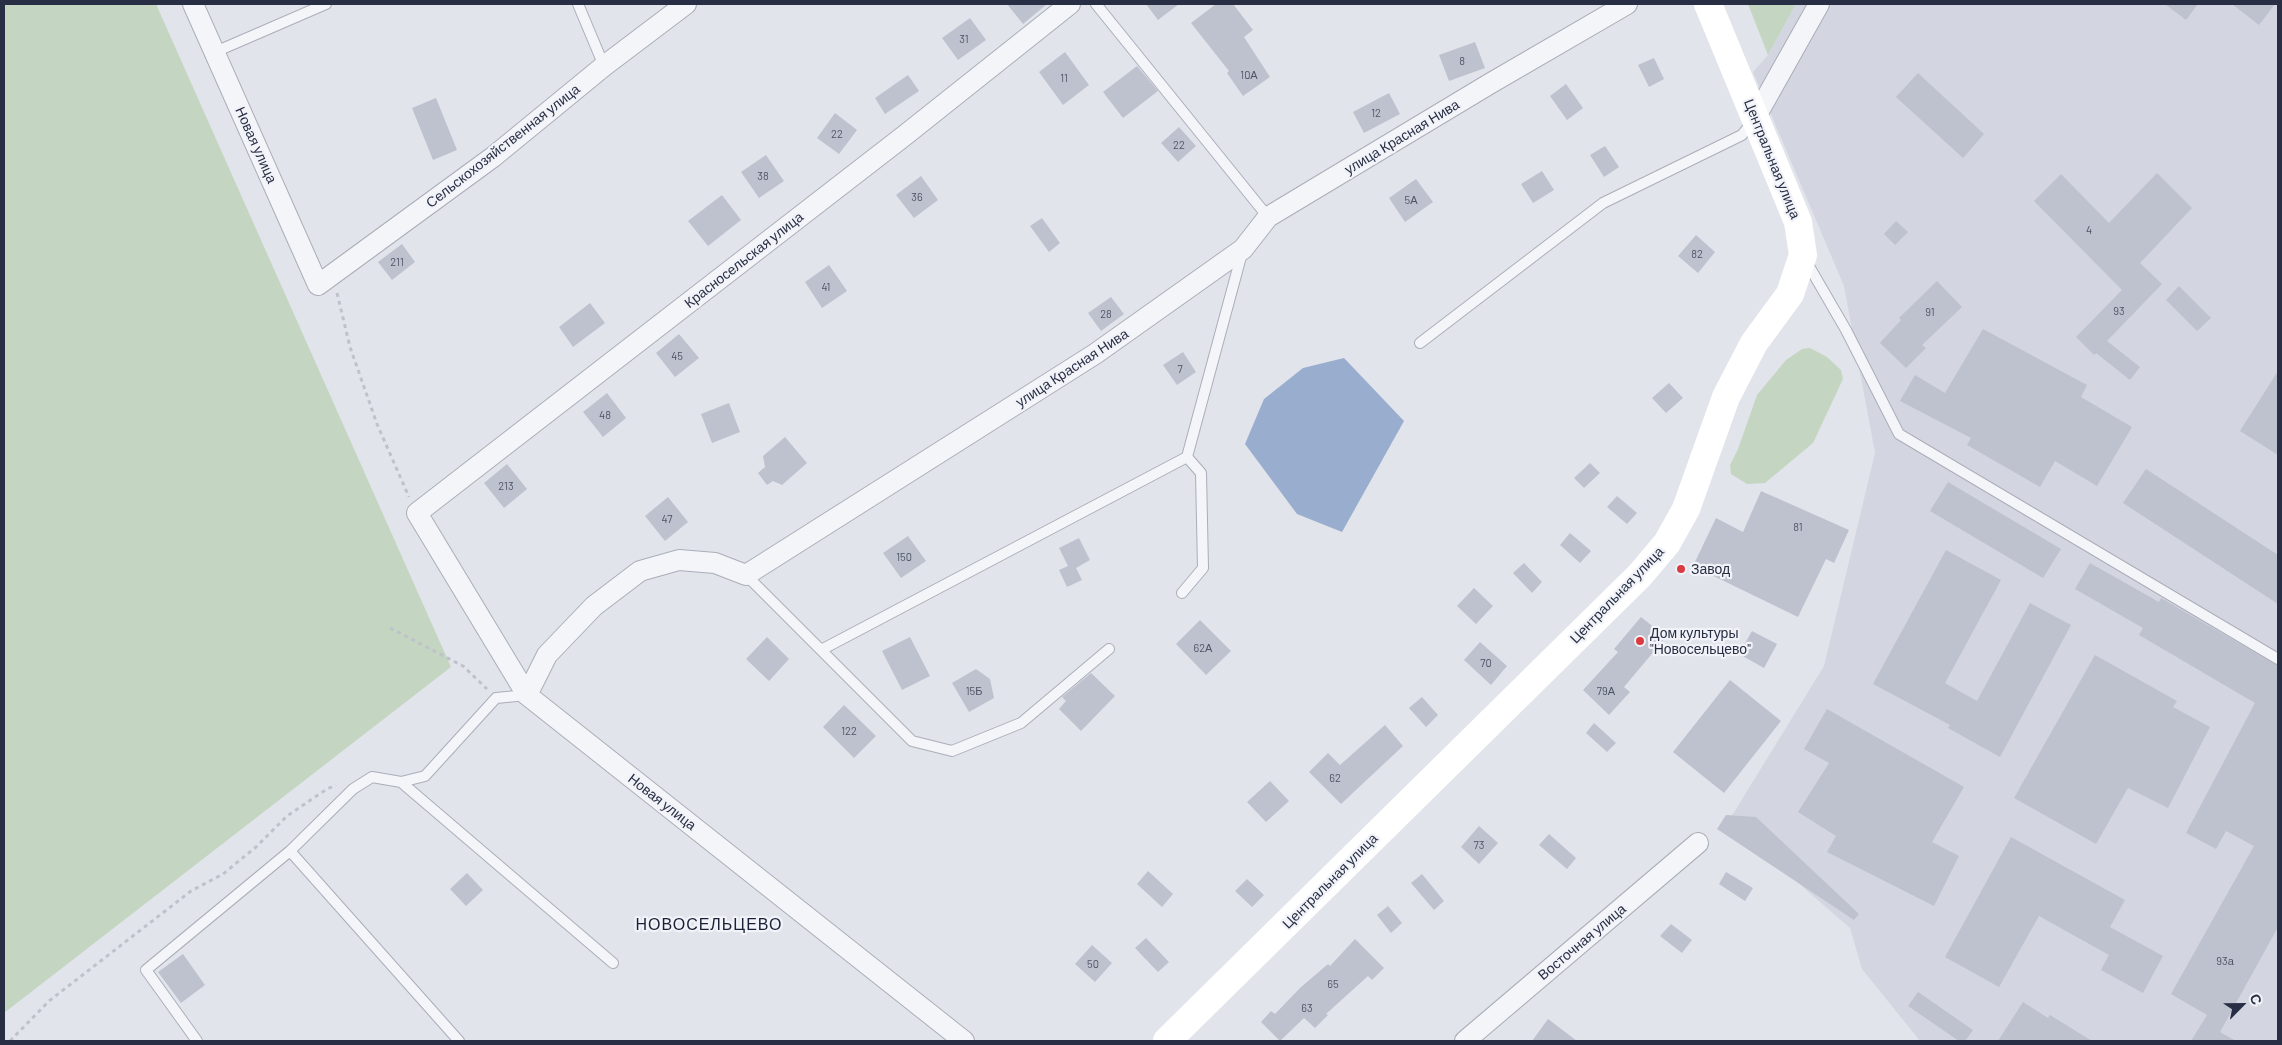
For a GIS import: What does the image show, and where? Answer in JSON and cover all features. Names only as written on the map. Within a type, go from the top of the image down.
[{"type":"street","name":"Новая улица","points":[[194,4],[324,281]]},
{"type":"street","name":"Сельскохозяйственная улица","points":[[324,281],[493,157],[604,66],[686,4]]},
{"type":"street","name":"Красносельская улица","points":[[417,513],[904,136],[1070,4]]},
{"type":"street","name":"улица Красная Нива","points":[[746,575],[1095,354],[1243,249],[1268,218],[1491,83],[1627,4]]},
{"type":"street","name":"Центральная улица","points":[[1167,1041],[1640,575],[1667,543],[1686,509],[1726,397],[1754,344],[1790,294],[1803,255],[1798,222],[1708,4]]},
{"type":"street","points":[[1755,118],[1819,4]]},
{"type":"street","name":"Новая улица","points":[[417,513],[527,695],[964,1041]]},
{"type":"street","points":[[527,695],[547,655],[594,606],[640,571],[679,560],[715,563],[746,575]]},
{"type":"street","name":"Восточная улица","points":[[1465,1041],[1698,843]]},
{"type":"lane","points":[[215,52],[326,4]]},
{"type":"lane","points":[[578,4],[604,66]]},
{"type":"lane","points":[[1096,4],[1268,218]]},
{"type":"lane","points":[[1420,343],[1603,203],[1742,135],[1755,118]]},
{"type":"lane","points":[[821,650],[1187,457],[1243,249]]},
{"type":"lane","points":[[1803,255],[1846,330],[1899,434],[2278,658]]},
{"type":"lane","points":[[1182,593],[1203,568],[1201,473],[1187,457]]},
{"type":"lane","points":[[746,575],[912,741],[952,751],[1021,723],[1109,648]]},
{"type":"lane","points":[[197,1041],[146,970],[290,851],[353,789],[372,777],[401,782],[425,776],[496,698],[527,695]]},
{"type":"lane","points":[[401,782],[613,963]]},
{"type":"lane","points":[[290,851],[459,1041]]},
{"type":"path","points":[[324,281],[338,295],[350,347],[377,424],[417,513]]},
{"type":"path","points":[[390,628],[463,666],[496,698]]},
{"type":"path","points":[[10,1041],[48,1001],[191,891],[224,874],[256,847],[287,816],[327,789],[366,775],[372,777]]},
{"type":"shaded area","points":[[1796,4],[2278,4],[2278,1041],[1920,1041],[1862,969],[1850,928],[1728,822],[1824,666],[1875,453],[1844,286],[1753,72],[1768,55]]},
{"type":"green space","points":[[4,4],[156,4],[451,667],[4,1013]]},
{"type":"green space","points":[[1748,4],[1796,4],[1768,55]]},
{"type":"green space","points":[[1810,348],[1827,357],[1841,370],[1843,379],[1813,443],[1765,483],[1747,484],[1731,474],[1730,465],[1738,449],[1757,395],[1786,360],[1802,349]]},
{"type":"water","points":[[1344,358],[1404,421],[1342,532],[1297,514],[1245,444],[1264,399],[1303,368]]},
{"type":"building","points":[[1007,4],[1047,4],[1023,24]]},
{"type":"building","points":[[1146,4],[1179,4],[1158,20]]},
{"type":"building","points":[[1216,4],[1233,4],[1253,30],[1244,37],[1270,77],[1243,96],[1227,73],[1229,71],[1191,23]]},
{"type":"building","points":[[2165,4],[2198,4],[2186,20]]},
{"type":"building","points":[[2232,4],[2275,4],[2259,25]]},
{"type":"building","points":[[970,18],[986,40],[958,60],[942,38]]},
{"type":"building","points":[[1475,42],[1485,68],[1449,81],[1439,55]]},
{"type":"building","points":[[1065,52],[1089,85],[1063,105],[1039,72]]},
{"type":"building","points":[[1654,58],[1664,79],[1649,87],[1638,65]]},
{"type":"building","points":[[1137,66],[1158,91],[1123,118],[1103,92]]},
{"type":"building","points":[[1918,73],[1984,134],[1963,158],[1896,97]]},
{"type":"building","points":[[908,75],[919,91],[885,114],[875,98]]},
{"type":"building","points":[[1566,84],[1583,108],[1567,120],[1550,96]]},
{"type":"building","points":[[1389,93],[1400,114],[1364,133],[1353,112]]},
{"type":"building","points":[[436,98],[457,150],[433,160],[412,108]]},
{"type":"building","points":[[835,113],[857,130],[839,154],[817,138]]},
{"type":"building","points":[[1179,127],[1196,146],[1178,162],[1161,143]]},
{"type":"building","points":[[1605,146],[1619,167],[1604,177],[1590,155]]},
{"type":"building","points":[[766,155],[784,181],[759,198],[741,172]]},
{"type":"building","points":[[1542,171],[1554,190],[1533,203],[1521,184]]},
{"type":"building","points":[[2157,173],[2192,208],[2140,263],[2162,284],[2107,341],[2140,367],[2130,380],[2096,353],[2094,355],[2076,337],[2122,290],[2034,201],[2061,174],[2109,223]]},
{"type":"building","points":[[921,176],[938,200],[914,218],[896,195]]},
{"type":"building","points":[[1416,179],[1433,202],[1405,222],[1389,198]]},
{"type":"building","points":[[722,195],[741,220],[708,246],[688,221]]},
{"type":"building","points":[[1042,218],[1060,243],[1049,252],[1030,226]]},
{"type":"building","points":[[1896,221],[1908,232],[1895,245],[1884,234]]},
{"type":"building","points":[[1696,235],[1715,252],[1698,273],[1678,256]]},
{"type":"building","points":[[402,244],[415,262],[392,280],[378,262]]},
{"type":"building","points":[[829,265],[847,291],[822,308],[805,282]]},
{"type":"building","points":[[1937,281],[1962,307],[1922,345],[1926,348],[1906,368],[1880,343],[1901,320],[1899,318]]},
{"type":"building","points":[[2179,286],[2211,318],[2197,331],[2166,300]]},
{"type":"building","points":[[1111,297],[1124,314],[1101,331],[1088,313]]},
{"type":"building","points":[[590,303],[605,323],[573,347],[559,327]]},
{"type":"building","points":[[1983,329],[2087,385],[2081,397],[2132,427],[2097,486],[2055,461],[2040,487],[1967,445],[1971,438],[1900,401],[1915,375],[1945,393]]},
{"type":"building","points":[[679,334],[699,358],[675,377],[656,353]]},
{"type":"building","points":[[1183,352],[1196,372],[1177,385],[1163,365]]},
{"type":"building","points":[[2278,371],[2278,455],[2240,431]]},
{"type":"building","points":[[1669,383],[1683,398],[1666,413],[1652,398]]},
{"type":"building","points":[[607,393],[626,418],[603,437],[583,412]]},
{"type":"building","points":[[729,403],[740,432],[712,443],[701,414]]},
{"type":"building","points":[[785,437],[807,463],[782,485],[773,481],[767,485],[758,473],[765,467],[763,456]]},
{"type":"building","points":[[1590,463],[1600,473],[1584,488],[1574,478]]},
{"type":"building","points":[[507,464],[527,489],[504,508],[484,483]]},
{"type":"building","points":[[2146,469],[2278,555],[2278,604],[2123,503]]},
{"type":"building","points":[[1948,482],[2061,549],[2043,578],[1930,511]]},
{"type":"building","points":[[1761,491],[1849,530],[1834,563],[1826,559],[1798,617],[1693,566],[1716,518],[1743,532]]},
{"type":"building","points":[[1617,496],[1637,513],[1627,524],[1607,507]]},
{"type":"building","points":[[668,497],[688,522],[665,541],[645,516]]},
{"type":"building","points":[[1570,533],[1591,551],[1580,563],[1560,545]]},
{"type":"building","points":[[908,536],[926,561],[901,578],[883,553]]},
{"type":"building","points":[[1079,538],[1090,560],[1076,568],[1082,580],[1067,587],[1059,570],[1068,566],[1059,548]]},
{"type":"building","points":[[1946,550],[2001,580],[1945,683],[1977,701],[2030,603],[2071,625],[2000,757],[1948,728],[1950,725],[1873,684]]},
{"type":"building","points":[[1524,563],[1542,582],[1532,593],[1513,573]]},
{"type":"building","points":[[2090,563],[2159,602],[2161,598],[2278,666],[2278,927],[2220,1032],[2236,1041],[2191,1041],[2207,1015],[2171,994],[2254,846],[2226,831],[2216,849],[2186,833],[2255,703],[2139,635],[2143,628],[2075,589]]},
{"type":"building","points":[[1474,588],[1493,606],[1476,624],[1457,606]]},
{"type":"building","points":[[1641,617],[1666,637],[1624,687],[1630,692],[1609,715],[1583,690],[1618,652],[1614,649]]},
{"type":"building","points":[[1200,620],[1231,651],[1206,675],[1176,644]]},
{"type":"building","points":[[1752,631],[1777,644],[1764,668],[1739,654]]},
{"type":"building","points":[[767,637],[789,659],[769,681],[746,659]]},
{"type":"building","points":[[910,637],[930,676],[902,690],[882,651]]},
{"type":"building","points":[[1480,642],[1507,666],[1491,685],[1464,660]]},
{"type":"building","points":[[2095,655],[2177,701],[2173,707],[2210,727],[2168,808],[2128,788],[2096,844],[2014,798]]},
{"type":"building","points":[[976,669],[990,679],[994,698],[969,712],[952,683]]},
{"type":"building","points":[[1091,673],[1115,696],[1081,731],[1059,709],[1066,701],[1062,697]]},
{"type":"building","points":[[1730,680],[1781,721],[1724,793],[1673,752]]},
{"type":"building","points":[[1422,697],[1438,715],[1426,727],[1409,708]]},
{"type":"building","points":[[844,705],[876,736],[854,758],[823,727]]},
{"type":"building","points":[[1827,709],[1964,787],[1932,842],[1959,856],[1934,906],[1827,852],[1836,836],[1798,812],[1829,763],[1804,749]]},
{"type":"building","points":[[1594,723],[1616,743],[1607,752],[1586,733]]},
{"type":"building","points":[[1385,725],[1403,746],[1341,804],[1309,772],[1328,753],[1340,765]]},
{"type":"building","points":[[1270,781],[1289,801],[1266,822],[1247,802]]},
{"type":"building","points":[[1726,815],[1756,817],[1859,914],[1854,920],[1717,829]]},
{"type":"building","points":[[1479,826],[1498,843],[1479,864],[1461,847]]},
{"type":"building","points":[[1549,834],[1576,858],[1567,869],[1539,845]]},
{"type":"building","points":[[2011,837],[2125,900],[2110,927],[2163,956],[2143,993],[2101,970],[2109,955],[2039,916],[1999,987],[1945,957]]},
{"type":"building","points":[[1148,871],[1173,894],[1162,907],[1137,884]]},
{"type":"building","points":[[1726,872],[1753,888],[1745,901],[1719,884]]},
{"type":"building","points":[[467,873],[483,890],[466,906],[450,889]]},
{"type":"building","points":[[1422,874],[1444,901],[1434,910],[1411,883]]},
{"type":"building","points":[[1247,879],[1264,895],[1252,907],[1235,891]]},
{"type":"building","points":[[1388,906],[1402,923],[1391,933],[1377,915]]},
{"type":"building","points":[[1671,924],[1692,940],[1682,953],[1660,936]]},
{"type":"building","points":[[1146,938],[1169,962],[1158,972],[1135,948]]},
{"type":"building","points":[[1355,939],[1384,968],[1372,980],[1368,976],[1326,1014],[1328,1015],[1315,1028],[1304,1018],[1280,1041],[1261,1022],[1271,1011],[1275,1014],[1300,988],[1328,964],[1330,966]]},
{"type":"building","points":[[1092,945],[1112,963],[1095,982],[1075,964]]},
{"type":"building","points":[[183,954],[205,985],[181,1003],[158,972]]},
{"type":"building","points":[[1918,992],[1973,1030],[1965,1041],[1959,1041],[1908,1006]]},
{"type":"building","points":[[2023,1002],[2048,1018],[2050,1015],[2092,1041],[1998,1041]]},
{"type":"building","points":[[1548,1019],[1577,1041],[1532,1041]]},
{"type":"place","name":"Завод","points":[[1681,569]]},
{"type":"place","name":"Дом культуры \"Новосельцево\"","points":[[1640,641]]},
{"type":"district","name":"НОВОСЕЛЬЦЕВО","points":[[709,925]]}]
